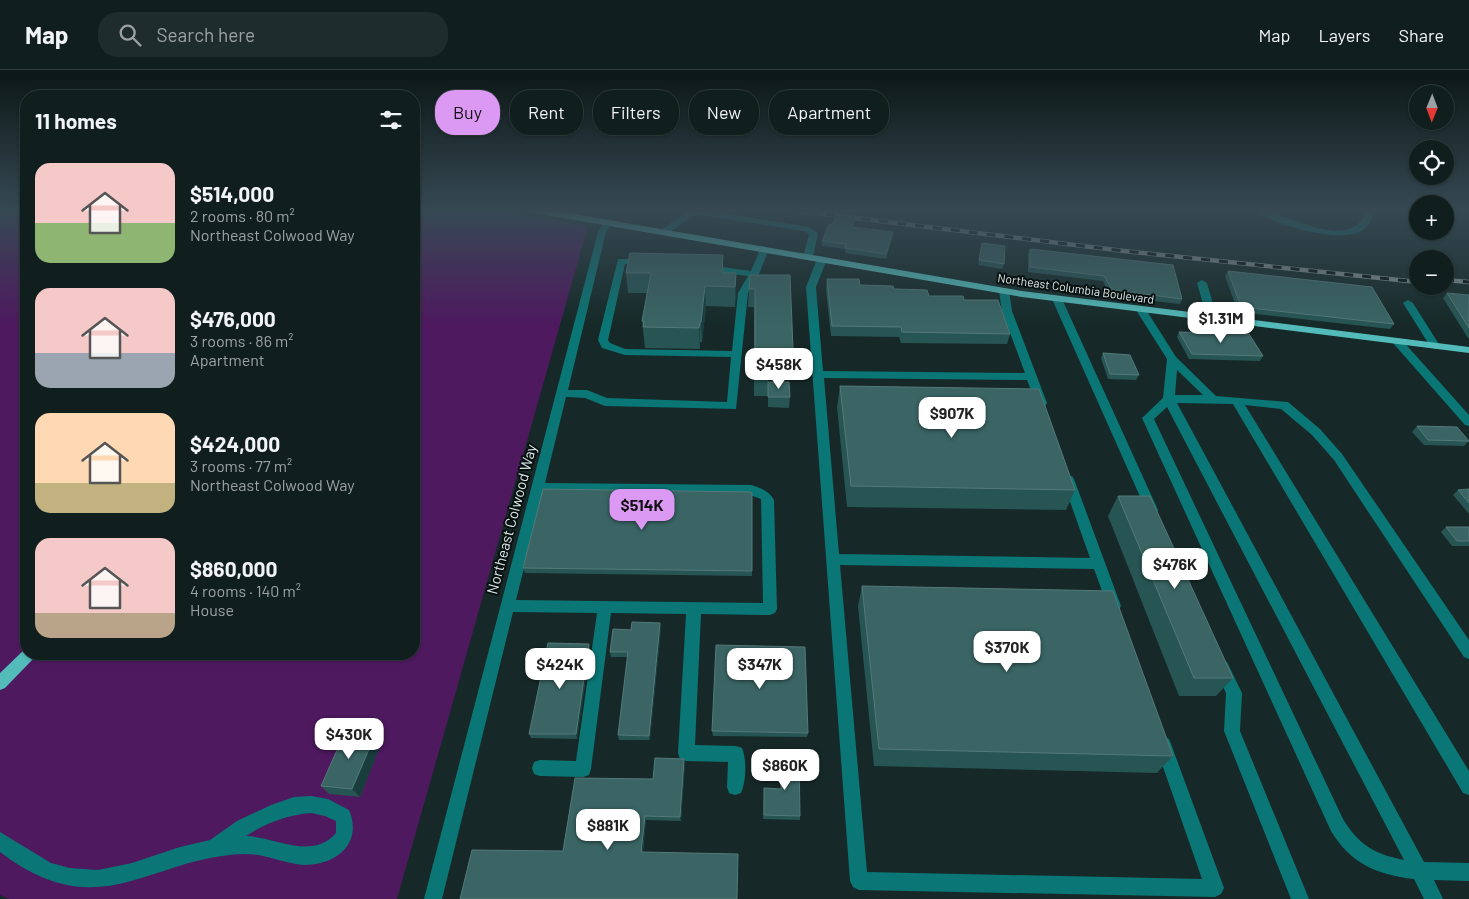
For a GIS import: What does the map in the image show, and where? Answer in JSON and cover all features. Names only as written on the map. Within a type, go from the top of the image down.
[{"type":"main road","name":"Northeast Columbia Boulevard","points":[[764,249],[1057,299],[1469,350]]},
{"type":"main road","points":[[0,683],[22,660]]},
{"type":"street","name":"Northeast Colwood Way","points":[[433,899],[598,249]]},
{"type":"street","points":[[560,394],[587,394],[605,402],[732,406],[743,293],[754,274],[764,249]]},
{"type":"street","points":[[815,249],[811,287],[859,881],[1215,888],[1158,730]]},
{"type":"street","points":[[655,262],[621,261],[603,340],[604,344],[625,352],[737,354]]},
{"type":"street","points":[[697,266],[754,274]]},
{"type":"street","points":[[1202,283],[1212,318]]},
{"type":"street","points":[[1004,291],[1007,311],[1044,414]]},
{"type":"street","points":[[1057,299],[1157,522]]},
{"type":"street","points":[[1408,303],[1435,346]]},
{"type":"street","points":[[1141,310],[1172,359],[1213,399]]},
{"type":"street","points":[[1397,341],[1469,422]]},
{"type":"street","points":[[1172,359],[1169,399],[1434,899]]},
{"type":"street","points":[[818,374],[1031,377]]},
{"type":"street","points":[[1469,652],[1338,457],[1316,432],[1284,405],[1213,399],[1169,399],[1148,418],[1337,825],[1349,844],[1369,859],[1388,866],[1419,871],[1469,872]]},
{"type":"street","points":[[1237,401],[1469,787]]},
{"type":"street","points":[[1061,461],[1118,619]]},
{"type":"street","points":[[506,606],[770,609],[768,500],[765,496],[752,490],[537,487]]},
{"type":"street","points":[[833,559],[1098,564]]},
{"type":"street","points":[[540,768],[583,769],[605,607]]},
{"type":"street","points":[[694,608],[686,754],[736,754],[735,787]]},
{"type":"street","points":[[1218,657],[1234,693],[1232,731],[1300,899]]},
{"type":"street","points":[[0,841],[22,858],[54,872],[81,879],[117,876],[159,864],[186,852],[214,848],[258,846],[286,854],[317,854],[340,843],[346,832],[343,816],[333,808],[311,804],[288,806],[239,829],[214,848]]},
{"type":"shaded area","points":[[0,249],[20,249],[20,660],[420,660],[420,249],[582,249],[397,899],[9,899],[0,895]]},
{"type":"building","points":[[850,249],[888,249],[886,254]]},
{"type":"building","points":[[981,249],[1005,249],[1004,264],[979,260]]},
{"type":"building","points":[[1030,249],[1173,265],[1182,299],[1112,290],[1104,276],[1030,267]]},
{"type":"building","points":[[630,253],[723,255],[722,273],[736,273],[735,287],[705,286],[699,328],[643,327],[644,321],[642,321],[651,273],[626,273]]},
{"type":"building","points":[[1228,271],[1372,287],[1394,324],[1241,307]]},
{"type":"building","points":[[750,275],[790,275],[793,349],[768,349],[769,377],[755,377],[755,289],[749,289]]},
{"type":"building","points":[[827,279],[859,279],[860,285],[927,290],[929,296],[963,296],[964,300],[998,300],[1010,334],[902,332],[901,327],[832,326]]},
{"type":"building","points":[[1448,295],[1469,295],[1469,328]]},
{"type":"building","points":[[1179,332],[1249,334],[1263,356],[1192,354]]},
{"type":"building","points":[[1103,353],[1130,355],[1139,375],[1110,374]]},
{"type":"building","points":[[768,382],[789,382],[790,397],[768,397]]},
{"type":"building","points":[[840,386],[1039,389],[1075,490],[851,486]]},
{"type":"building","points":[[1417,426],[1457,427],[1469,441],[1428,440]]},
{"type":"building","points":[[543,489],[750,492],[752,493],[752,571],[523,568]]},
{"type":"building","points":[[1469,489],[1469,503],[1458,490]]},
{"type":"building","points":[[1118,496],[1150,496],[1233,678],[1194,678]]},
{"type":"building","points":[[1446,527],[1469,527],[1469,541],[1457,541]]},
{"type":"building","points":[[862,586],[1113,591],[1173,756],[879,749]]},
{"type":"building","points":[[632,622],[660,623],[649,736],[618,735],[628,652],[610,652],[613,629],[631,630]]},
{"type":"building","points":[[548,643],[589,644],[576,734],[529,734]]},
{"type":"building","points":[[716,645],[805,647],[808,733],[712,731]]},
{"type":"building","points":[[346,730],[376,733],[352,789],[321,786]]},
{"type":"building","points":[[781,757],[799,758],[800,816],[764,815],[764,788],[781,789]]},
{"type":"building","points":[[655,758],[684,759],[680,817],[645,816],[641,852],[738,854],[737,899],[460,899],[472,850],[563,851],[575,778],[653,779]]},
{"type":"railway","points":[[1105,249],[1409,281]]},
{"type":"railway","points":[[1454,281],[1469,282]]}]
